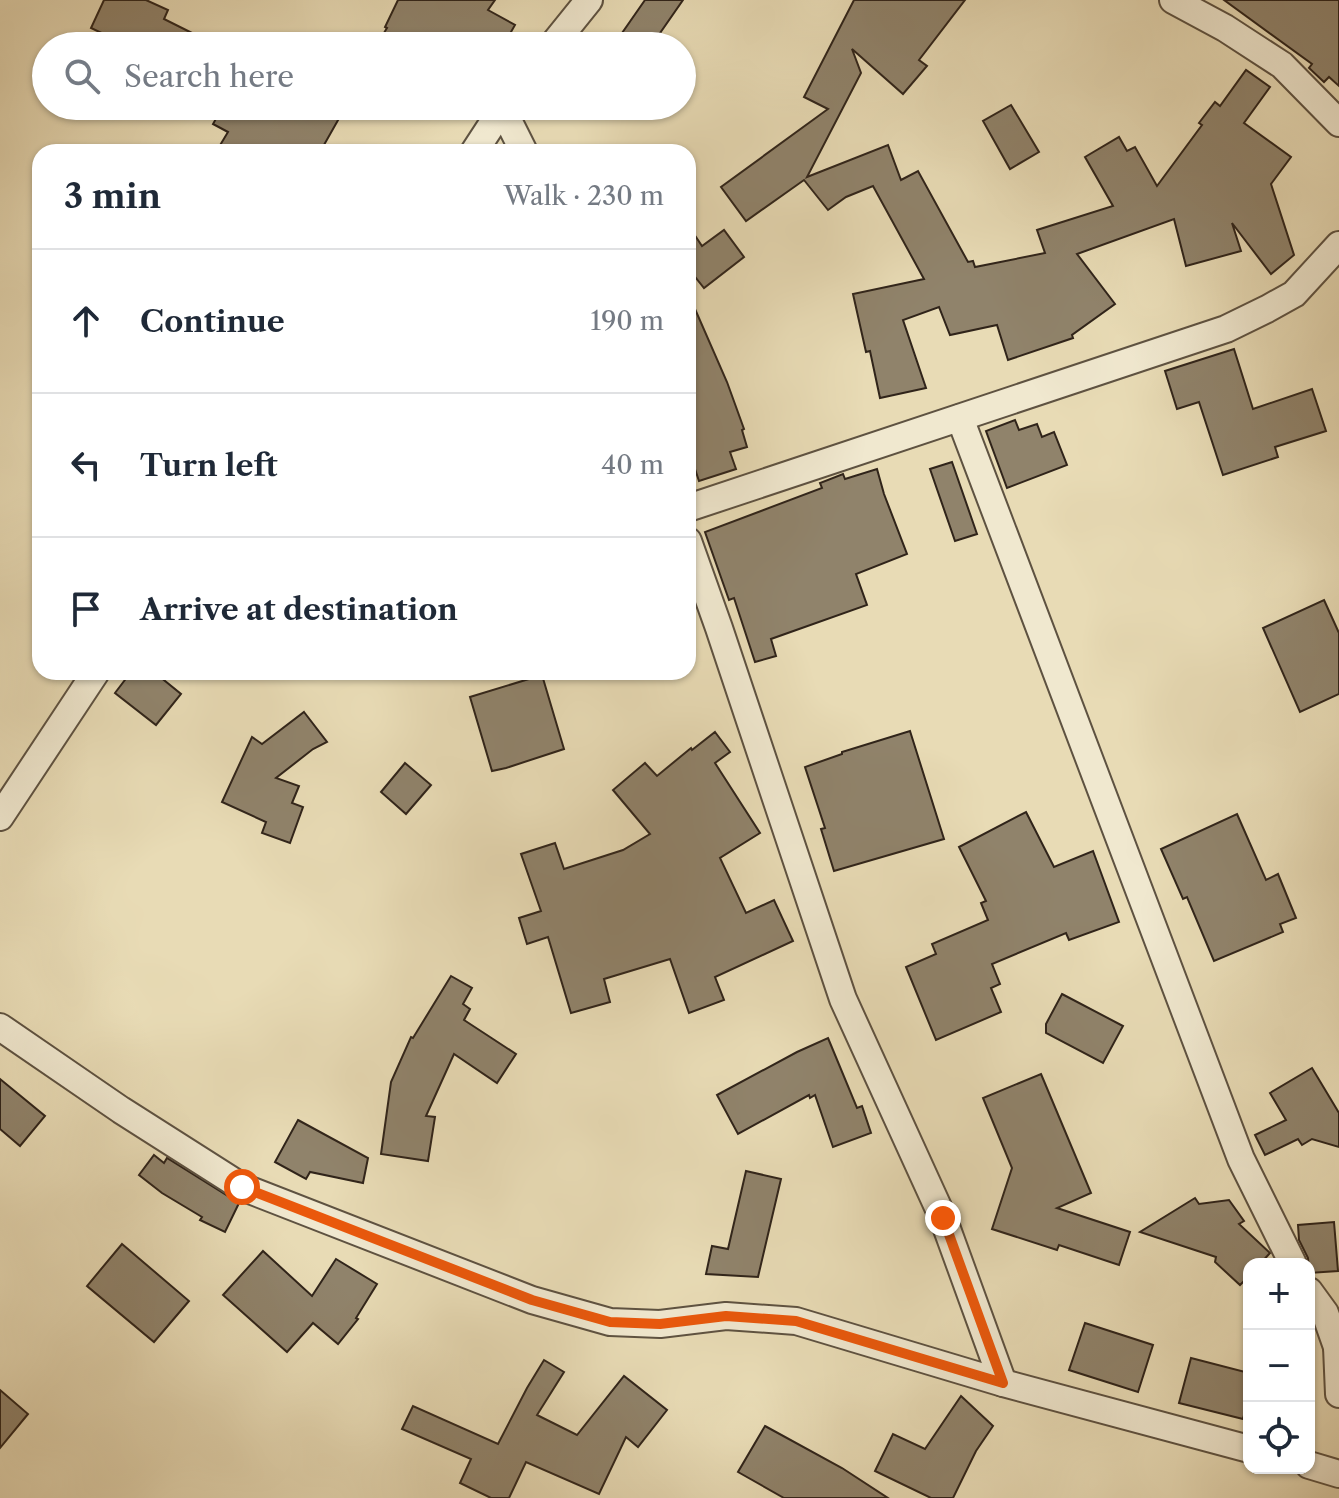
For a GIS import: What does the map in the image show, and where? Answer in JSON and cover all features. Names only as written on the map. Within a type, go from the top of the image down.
[{"type":"street","points":[[563,32],[589,0]]},
{"type":"street","points":[[1173,0],[1225,28],[1282,65],[1339,123]]},
{"type":"street","points":[[479,144],[495,120]]},
{"type":"street","points":[[509,120],[520,144]]},
{"type":"street","points":[[696,505],[1226,329],[1294,294],[1339,245]]},
{"type":"street","points":[[960,418],[1241,1159],[1290,1258]]},
{"type":"street","points":[[696,563],[843,999],[943,1218],[1003,1383]]},
{"type":"street","points":[[0,817],[91,680]]},
{"type":"street","points":[[0,1027],[121,1110],[242,1187],[532,1300],[610,1322],[660,1324],[726,1316],[796,1321],[1003,1383],[1243,1447]]},
{"type":"street","points":[[1315,1299],[1325,1313],[1338,1344],[1339,1394]]},
{"type":"street","points":[[1315,1467],[1339,1474]]},
{"type":"building","points":[[104,0],[146,0],[168,10],[164,19],[190,32],[99,32],[91,28]]},
{"type":"building","points":[[398,0],[495,0],[488,10],[515,25],[511,32],[385,32]]},
{"type":"building","points":[[645,0],[683,0],[661,32],[623,32]]},
{"type":"building","points":[[854,0],[965,0],[919,60],[927,66],[903,94],[852,49],[861,73],[807,177],[888,145],[901,180],[918,171],[968,262],[973,261],[975,267],[1045,253],[1037,230],[1113,206],[1085,157],[1119,137],[1127,151],[1135,147],[1157,186],[1215,102],[1220,106],[1246,70],[1270,87],[1244,123],[1291,157],[1271,184],[1294,255],[1271,274],[1232,223],[1241,251],[1186,266],[1174,219],[1077,254],[1115,304],[1072,335],[1073,338],[1008,360],[997,325],[950,335],[939,307],[903,320],[926,388],[880,398],[853,294],[924,279],[873,186],[846,197],[828,210],[804,180],[746,221],[721,187],[828,109],[804,97]]},
{"type":"building","points":[[1224,0],[1339,0],[1339,86],[1329,77],[1324,82],[1309,68],[1312,64]]},
{"type":"building","points":[[1011,105],[1039,152],[1010,169],[983,121]]},
{"type":"building","points":[[215,120],[338,120],[325,144],[221,144],[228,132],[213,124]]},
{"type":"building","points":[[724,230],[744,257],[704,288],[696,278],[696,237],[702,246]]},
{"type":"building","points":[[696,311],[727,382],[744,429],[747,447],[730,452],[736,469],[699,481],[696,472]]},
{"type":"building","points":[[1234,349],[1253,409],[1312,389],[1326,431],[1275,447],[1278,457],[1223,475],[1199,402],[1177,409],[1165,371]]},
{"type":"building","points":[[1015,420],[1019,430],[1037,424],[1042,437],[1054,432],[1067,465],[1007,488],[986,431]]},
{"type":"building","points":[[952,462],[977,534],[955,541],[930,469]]},
{"type":"building","points":[[877,469],[907,554],[856,574],[867,605],[771,639],[776,656],[755,662],[734,598],[729,600],[705,532],[822,488],[820,483],[843,474],[845,479]]},
{"type":"building","points":[[1324,600],[1339,633],[1339,694],[1300,712],[1263,628]]},
{"type":"building","points":[[125,680],[164,680],[181,694],[156,725],[115,693]]},
{"type":"building","points":[[526,680],[543,680],[564,749],[492,771],[470,697]]},
{"type":"building","points":[[304,712],[327,742],[276,778],[299,786],[292,803],[303,807],[290,843],[262,833],[266,822],[222,802],[252,737],[262,744]]},
{"type":"building","points":[[910,731],[944,839],[834,871],[821,829],[825,828],[805,767]]},
{"type":"building","points":[[715,732],[730,752],[715,763],[760,833],[720,858],[746,913],[774,900],[793,941],[715,977],[724,1000],[689,1013],[670,959],[604,979],[610,1002],[571,1013],[548,937],[527,944],[519,918],[541,911],[521,854],[555,843],[564,869],[623,850],[650,834],[613,790],[645,763],[657,776]]},
{"type":"building","points":[[405,763],[431,785],[406,814],[381,792]]},
{"type":"building","points":[[1026,812],[1054,867],[1093,851],[1119,922],[1069,940],[1066,933],[992,964],[1000,984],[991,988],[1001,1012],[936,1040],[906,967],[936,954],[932,944],[988,920],[981,903],[986,901],[959,847]]},
{"type":"building","points":[[1237,814],[1266,880],[1278,874],[1296,918],[1280,924],[1283,932],[1214,961],[1187,897],[1183,899],[1161,849]]},
{"type":"building","points":[[451,976],[472,988],[463,1004],[470,1009],[464,1020],[516,1054],[497,1083],[454,1054],[426,1116],[435,1117],[428,1161],[381,1154],[391,1082],[411,1037]]},
{"type":"building","points":[[1062,994],[1123,1026],[1103,1063],[1046,1033],[1046,1024]]},
{"type":"building","points":[[828,1038],[857,1108],[862,1106],[871,1133],[833,1147],[815,1095],[810,1098],[809,1095],[738,1134],[717,1095]]},
{"type":"building","points":[[1312,1068],[1339,1113],[1339,1147],[1312,1139],[1302,1145],[1298,1139],[1265,1155],[1255,1135],[1286,1120],[1270,1093]]},
{"type":"building","points":[[1041,1074],[1091,1193],[1057,1208],[1130,1232],[1119,1265],[1059,1245],[1057,1250],[992,1229],[1012,1168],[983,1098]]},
{"type":"building","points":[[0,1079],[45,1116],[20,1146],[0,1129]]},
{"type":"building","points":[[298,1120],[368,1158],[363,1183],[310,1172],[306,1179],[275,1162]]},
{"type":"building","points":[[154,1155],[164,1163],[167,1158],[239,1203],[225,1232],[200,1220],[202,1217],[139,1175]]},
{"type":"building","points":[[746,1171],[781,1179],[758,1277],[706,1274],[712,1246],[728,1249]]},
{"type":"building","points":[[1195,1198],[1199,1204],[1229,1200],[1244,1221],[1239,1224],[1270,1253],[1265,1258],[1243,1258],[1243,1282],[1240,1285],[1215,1262],[1216,1257],[1140,1232]]},
{"type":"building","points":[[1334,1222],[1338,1271],[1315,1273],[1315,1258],[1308,1258],[1299,1240],[1298,1225]]},
{"type":"building","points":[[122,1244],[189,1301],[154,1342],[87,1286]]},
{"type":"building","points":[[263,1251],[312,1296],[336,1259],[377,1284],[358,1319],[338,1344],[313,1323],[287,1352],[223,1295]]},
{"type":"building","points":[[1085,1323],[1153,1345],[1138,1392],[1069,1370]]},
{"type":"building","points":[[1191,1358],[1243,1371],[1243,1419],[1179,1403]]},
{"type":"building","points":[[544,1360],[564,1372],[537,1415],[577,1435],[624,1376],[667,1410],[638,1447],[626,1437],[599,1494],[526,1462],[509,1498],[491,1498],[460,1483],[471,1459],[402,1429],[413,1406],[498,1444]]},
{"type":"building","points":[[0,1390],[28,1414],[0,1448]]},
{"type":"building","points":[[961,1396],[993,1426],[976,1451],[953,1498],[931,1498],[875,1471],[893,1434],[925,1449]]},
{"type":"building","points":[[765,1426],[842,1468],[888,1498],[784,1498],[738,1472]]},
{"type":"route","points":[[242,1187],[532,1300],[610,1322],[660,1324],[726,1316],[796,1321],[1003,1383],[943,1218]]}]
